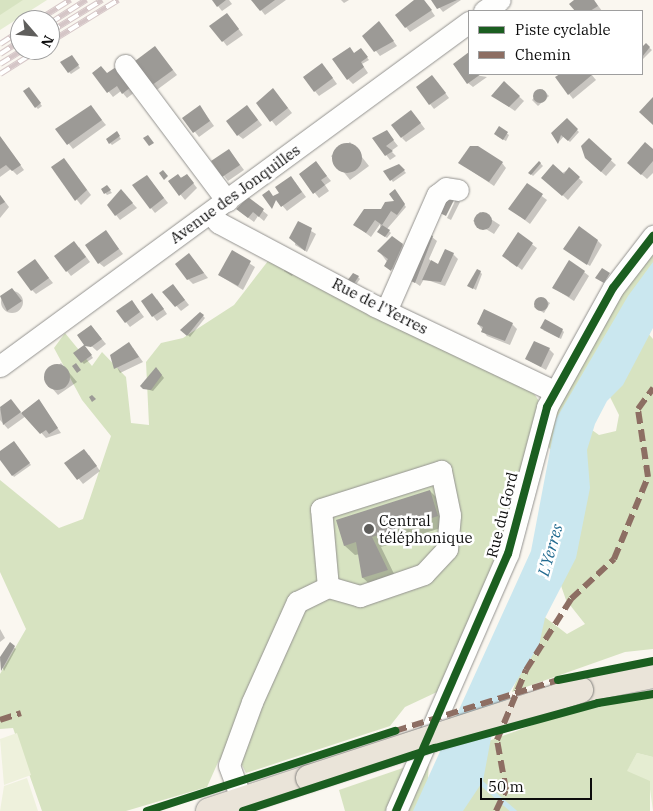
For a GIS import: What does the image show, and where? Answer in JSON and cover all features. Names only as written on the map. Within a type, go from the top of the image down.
[{"type":"main road","points":[[209,811],[580,690],[653,675]]},
{"type":"street","points":[[485,10],[500,0]]},
{"type":"street","name":"Avenue des Jonquilles","points":[[0,366],[468,23]]},
{"type":"street","name":"Rue de l'Yerres","points":[[125,65],[219,207],[219,223],[386,311],[554,391]]},
{"type":"street","points":[[386,311],[437,194],[446,188],[458,190]]},
{"type":"street","name":"Rue du Gord","points":[[396,811],[508,554],[536,437],[554,391],[612,288],[653,236]]},
{"type":"street","points":[[242,801],[229,765],[252,702],[297,602],[328,587],[360,596],[424,574],[447,549],[450,515],[441,471],[321,509],[328,587]]},
{"type":"green space","points":[[0,0],[47,0],[31,10],[10,10],[10,24],[0,30]]},
{"type":"green space","points":[[0,0],[23,0],[0,15]]},
{"type":"green space","points":[[653,249],[653,269],[552,451],[541,439],[573,347]]},
{"type":"green space","points":[[268,261],[529,386],[539,401],[507,544],[437,692],[405,707],[390,726],[246,773],[238,757],[219,760],[207,787],[126,811],[42,811],[13,728],[0,729],[0,674],[26,629],[0,572],[0,480],[59,528],[83,519],[111,436],[82,400],[54,348],[65,333],[92,366],[102,352],[126,377],[131,423],[149,425],[146,362],[161,343],[183,338],[234,305]]},
{"type":"green space","points":[[646,331],[653,339],[653,649],[625,652],[512,692],[542,615],[567,634],[585,624],[566,600],[558,577],[585,425],[599,435],[616,431],[619,415],[608,393]]},
{"type":"green space","points":[[653,691],[653,757],[637,753],[627,771],[650,781],[650,811],[452,811],[483,743],[613,696]]},
{"type":"green space","points":[[17,733],[31,775],[4,785],[0,739]]},
{"type":"green space","points":[[637,753],[653,757],[653,811],[649,782],[626,772]]},
{"type":"green space","points":[[429,759],[427,799],[422,811],[345,811],[339,790]]},
{"type":"green space","points":[[27,778],[38,811],[0,811],[4,786]]},
{"type":"water","name":"L'Yerres","points":[[653,262],[653,328],[623,385],[607,401],[595,424],[587,450],[590,488],[576,558],[545,618],[539,645],[509,693],[491,738],[483,781],[463,811],[413,811],[531,551],[556,419],[628,296]]},
{"type":"building","points":[[212,0],[226,0],[217,7]]},
{"type":"building","points":[[251,0],[275,0],[260,11]]},
{"type":"building","points":[[414,0],[424,0],[432,10],[405,28],[395,15]]},
{"type":"building","points":[[431,0],[457,0],[437,9]]},
{"type":"building","points":[[574,0],[594,0],[598,6],[592,10],[574,10],[569,4]]},
{"type":"building","points":[[227,13],[239,29],[222,42],[209,26]]},
{"type":"building","points":[[379,21],[394,41],[374,52],[362,36]]},
{"type":"building","points":[[646,43],[650,47],[643,56],[643,46]]},
{"type":"building","points":[[155,46],[173,70],[148,88],[131,64]]},
{"type":"building","points":[[350,47],[354,53],[361,48],[368,57],[361,62],[364,67],[347,80],[332,59]]},
{"type":"building","points":[[468,53],[468,75],[480,75],[467,84],[453,64]]},
{"type":"building","points":[[72,55],[79,65],[68,73],[60,62]]},
{"type":"building","points":[[322,63],[333,78],[314,92],[303,77]]},
{"type":"building","points":[[101,66],[107,73],[116,67],[131,87],[122,94],[117,86],[107,93],[92,73]]},
{"type":"building","points":[[432,75],[446,93],[429,105],[416,87]]},
{"type":"building","points":[[558,75],[592,75],[568,95],[555,77]]},
{"type":"building","points":[[504,81],[520,96],[509,107],[491,96]]},
{"type":"building","points":[[29,87],[41,103],[35,108],[23,91]]},
{"type":"building","points":[[273,88],[288,108],[270,122],[256,103]]},
{"type":"building","points":[[540,89],[545,91],[547,96],[545,101],[540,103],[535,101],[533,96],[535,91]]},
{"type":"building","points":[[653,97],[653,125],[639,112]]},
{"type":"building","points":[[91,105],[102,120],[67,145],[55,129]]},
{"type":"building","points":[[200,105],[210,121],[193,133],[182,118]]},
{"type":"building","points":[[247,105],[258,120],[237,136],[226,121]]},
{"type":"building","points":[[411,110],[421,123],[401,138],[391,125]]},
{"type":"building","points":[[567,118],[578,129],[568,141],[561,135],[558,144],[551,133]]},
{"type":"building","points":[[499,126],[508,132],[503,140],[494,134]]},
{"type":"building","points":[[387,130],[394,140],[386,146],[393,151],[385,156],[372,138]]},
{"type":"building","points":[[117,131],[120,136],[109,144],[106,139]]},
{"type":"building","points":[[148,135],[154,143],[149,146],[143,138]]},
{"type":"building","points":[[0,136],[21,165],[12,171],[6,165],[0,169]]},
{"type":"building","points":[[589,138],[612,159],[601,172],[585,158],[581,146]]},
{"type":"building","points":[[645,142],[653,149],[653,161],[641,175],[627,163]]},
{"type":"building","points":[[347,143],[358,147],[362,158],[358,169],[347,173],[336,169],[332,158],[336,147]]},
{"type":"building","points":[[470,146],[478,146],[503,162],[489,182],[458,163]]},
{"type":"building","points":[[229,149],[240,165],[222,177],[211,161]]},
{"type":"building","points":[[64,158],[87,190],[75,201],[51,167]]},
{"type":"building","points":[[316,161],[327,176],[321,180],[325,185],[313,194],[299,174]]},
{"type":"building","points":[[539,161],[541,163],[531,175],[528,173]]},
{"type":"building","points":[[399,164],[405,170],[390,181],[383,171]]},
{"type":"building","points":[[553,164],[564,174],[569,167],[580,177],[562,196],[541,178]]},
{"type":"building","points":[[163,170],[168,176],[164,180],[159,173]]},
{"type":"building","points":[[178,174],[181,178],[187,174],[194,183],[179,196],[168,181]]},
{"type":"building","points":[[147,175],[164,198],[150,209],[132,185]]},
{"type":"building","points":[[291,176],[302,192],[281,207],[276,200],[272,209],[262,195],[269,190],[273,196],[279,193],[275,187]]},
{"type":"building","points":[[527,183],[543,194],[525,220],[508,209]]},
{"type":"building","points":[[107,185],[111,190],[104,194],[101,189]]},
{"type":"building","points":[[121,189],[133,203],[115,216],[107,205]]},
{"type":"building","points":[[395,189],[405,204],[397,215],[391,211],[382,225],[375,220],[366,233],[353,225],[364,209],[381,209],[385,202],[394,201],[389,194]]},
{"type":"building","points":[[0,195],[5,202],[0,205]]},
{"type":"building","points":[[456,196],[446,216],[434,210],[439,200]]},
{"type":"building","points":[[248,197],[264,209],[259,217],[253,212],[248,218],[236,209]]},
{"type":"building","points":[[479,212],[487,212],[492,217],[490,228],[479,230],[474,225],[474,217]]},
{"type":"building","points":[[298,221],[312,228],[305,251],[289,238]]},
{"type":"building","points":[[382,225],[390,230],[385,237],[377,232]]},
{"type":"building","points":[[579,226],[598,240],[587,265],[563,249]]},
{"type":"building","points":[[106,230],[119,249],[98,264],[85,245]]},
{"type":"building","points":[[424,231],[433,236],[415,283],[405,278]]},
{"type":"building","points":[[518,232],[533,243],[517,267],[502,256]]},
{"type":"building","points":[[392,236],[403,244],[391,271],[384,266],[388,259],[377,251]]},
{"type":"building","points":[[74,241],[86,257],[66,272],[54,256]]},
{"type":"building","points":[[445,249],[454,253],[441,282],[422,280],[431,260],[438,264]]},
{"type":"building","points":[[232,250],[251,261],[238,286],[218,275]]},
{"type":"building","points":[[189,253],[204,273],[187,280],[175,264]]},
{"type":"building","points":[[35,259],[49,278],[31,291],[17,272]]},
{"type":"building","points":[[569,260],[585,271],[569,297],[552,288]]},
{"type":"building","points":[[602,268],[610,273],[604,283],[595,278]]},
{"type":"building","points":[[477,269],[481,271],[473,289],[467,286]]},
{"type":"building","points":[[353,273],[359,276],[353,285],[347,281]]},
{"type":"building","points":[[173,284],[185,300],[175,307],[162,292]]},
{"type":"building","points":[[12,288],[22,301],[7,311],[0,296]]},
{"type":"building","points":[[152,293],[164,309],[152,317],[141,301]]},
{"type":"building","points":[[541,297],[546,299],[548,304],[546,309],[541,311],[536,309],[534,304],[536,299]]},
{"type":"building","points":[[132,300],[140,312],[125,323],[116,311]]},
{"type":"building","points":[[484,309],[513,323],[505,341],[481,332],[483,327],[477,324]]},
{"type":"building","points":[[200,312],[204,315],[187,336],[180,330]]},
{"type":"building","points":[[545,319],[563,329],[559,338],[540,328]]},
{"type":"building","points":[[91,325],[102,339],[91,347],[85,346],[92,355],[81,363],[73,353],[84,345],[77,335]]},
{"type":"building","points":[[534,341],[550,348],[541,367],[525,359]]},
{"type":"building","points":[[129,342],[139,357],[114,369],[110,355]]},
{"type":"building","points":[[76,363],[81,370],[77,373],[72,366]]},
{"type":"building","points":[[57,364],[66,368],[70,377],[66,386],[57,390],[48,386],[44,377],[48,368]]},
{"type":"building","points":[[156,367],[162,375],[151,390],[143,389],[140,386]]},
{"type":"building","points":[[92,395],[96,399],[92,402],[89,397]]},
{"type":"building","points":[[11,399],[21,412],[3,425],[0,407]]},
{"type":"building","points":[[39,399],[58,428],[49,434],[46,430],[40,434],[21,413]]},
{"type":"building","points":[[14,441],[30,463],[12,476],[0,460],[0,451]]},
{"type":"building","points":[[84,449],[97,466],[77,480],[64,463]]},
{"type":"building","name":"Central téléphonique","points":[[430,490],[438,516],[372,537],[388,570],[362,578],[356,542],[344,546],[336,520]]},
{"type":"building","points":[[10,642],[15,646],[1,671],[0,657]]},
{"type":"waterway","points":[[477,779],[514,811]]},
{"type":"railway","points":[[54,10],[70,0]]},
{"type":"railway","points":[[60,17],[86,0]]},
{"type":"railway","points":[[60,26],[102,0]]},
{"type":"railway","points":[[60,36],[118,0]]},
{"type":"railway","points":[[0,44],[10,38]]},
{"type":"railway","points":[[0,54],[10,48]]},
{"type":"railway","points":[[0,64],[10,58]]},
{"type":"railway","points":[[0,74],[22,60]]},
{"type":"marked path","points":[[496,811],[506,790],[497,740],[526,670],[571,599],[614,559],[648,477],[638,409],[653,388]]},
{"type":"marked path","points":[[395,731],[558,680]]},
{"type":"marked path","points":[[0,720],[21,713]]},
{"type":"cycle path","points":[[396,811],[508,554],[547,407],[613,288],[653,236]]},
{"type":"cycle path","points":[[558,680],[653,661]]},
{"type":"cycle path","points":[[243,811],[435,748],[598,703],[653,694]]},
{"type":"cycle path","points":[[147,811],[395,731]]},
{"type":"place","name":"Central téléphonique","points":[[369,529]]}]
